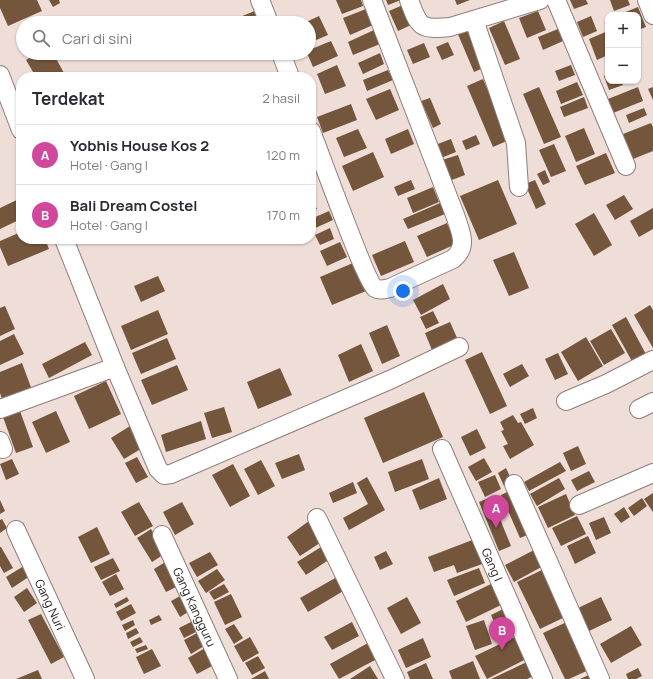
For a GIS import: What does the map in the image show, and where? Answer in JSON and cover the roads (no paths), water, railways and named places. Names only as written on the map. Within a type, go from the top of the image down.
[{"type":"street","points":[[260,0],[266,16]]},
{"type":"street","points":[[316,144],[362,263],[372,285],[376,289],[382,290],[390,288],[453,259],[460,252],[462,246],[461,234],[455,215],[372,0]]},
{"type":"street","points":[[408,0],[418,23],[425,27],[435,29],[450,27],[474,20],[518,3],[540,0]]},
{"type":"street","points":[[556,0],[626,166]]},
{"type":"street","points":[[648,0],[653,15]]},
{"type":"street","points":[[474,20],[516,142],[519,187]]},
{"type":"street","points":[[284,60],[288,72]]},
{"type":"street","points":[[0,75],[16,117]]},
{"type":"street","points":[[66,244],[115,368],[158,469],[164,475],[171,474],[392,379],[459,347]]},
{"type":"street","points":[[566,402],[653,360]]},
{"type":"street","points":[[0,409],[115,368]]},
{"type":"street","name":"Gang I","points":[[442,448],[544,679]]},
{"type":"street","points":[[579,504],[653,473]]},
{"type":"street","points":[[514,484],[600,679]]},
{"type":"street","points":[[317,518],[395,679]]},
{"type":"street","name":"Gang Nuri","points":[[16,530],[86,679]]},
{"type":"street","name":"Gang Kangguru","points":[[162,535],[228,679]]},
{"type":"place","name":"Yobhis House Kos 2","points":[[496,528]]},
{"type":"place","name":"Bali Dream Costel","points":[[502,650]]}]
